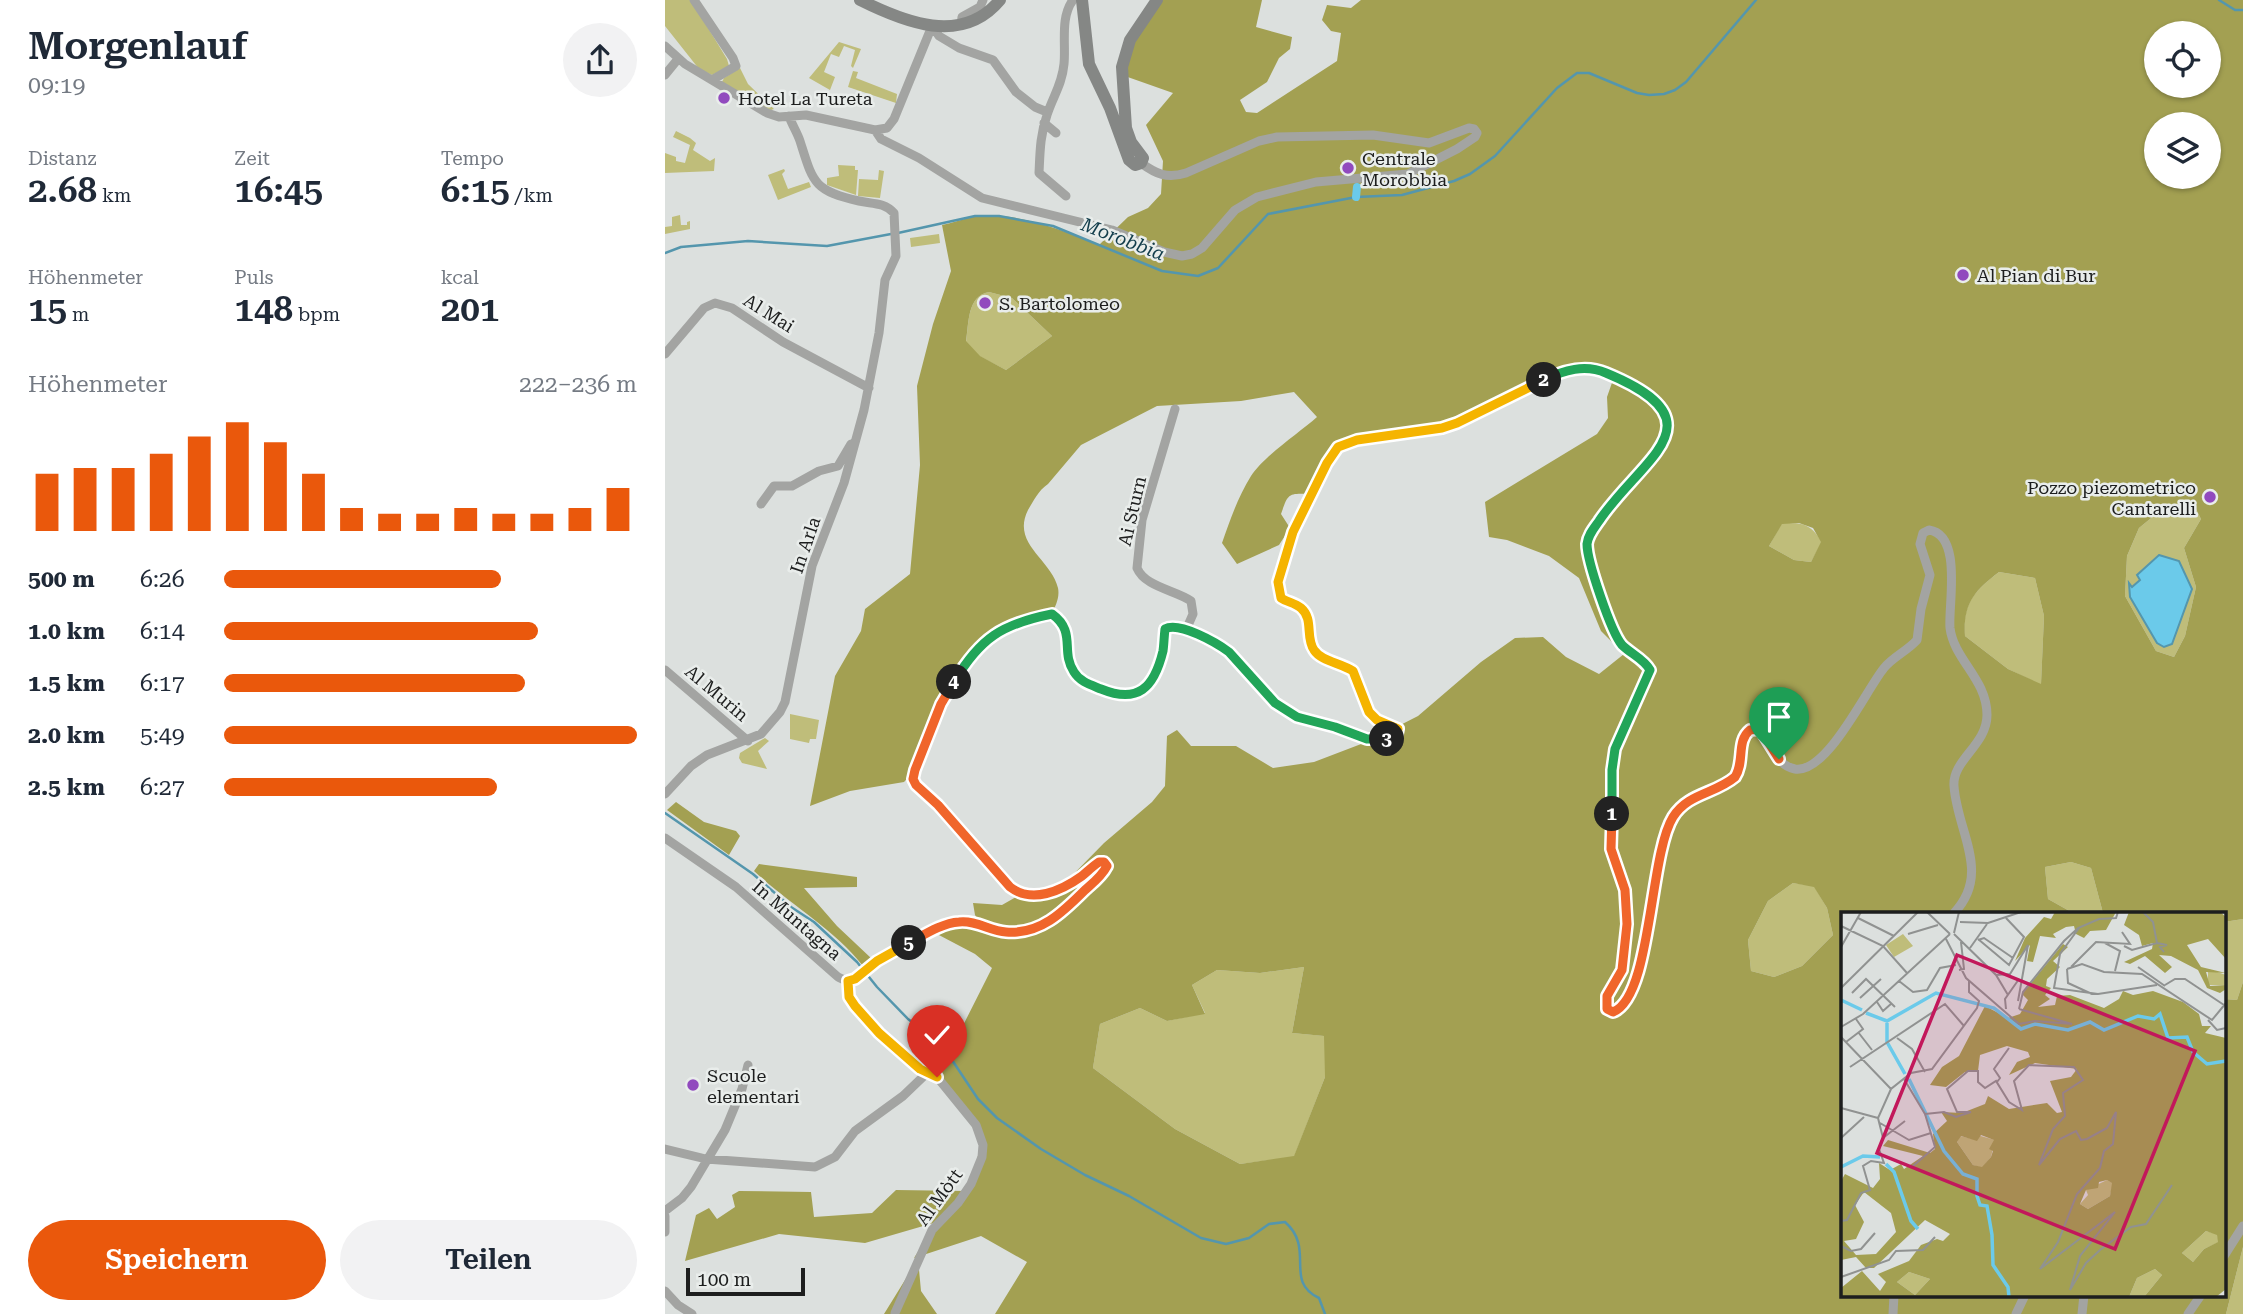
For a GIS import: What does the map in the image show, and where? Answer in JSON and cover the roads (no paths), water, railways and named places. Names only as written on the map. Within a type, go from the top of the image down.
[{"type":"street","points":[[694,0],[736,66],[712,80]]},
{"type":"street","points":[[860,0],[902,20],[932,26],[961,25],[983,16],[1000,0]]},
{"type":"street","points":[[961,25],[962,17],[980,6],[983,0]]},
{"type":"street","points":[[1066,195],[1039,172],[1039,141],[1047,112],[1059,90],[1063,75],[1066,16],[1073,0]]},
{"type":"street","points":[[875,130],[881,139],[919,158],[982,198],[1112,230],[1164,252],[1181,256],[1202,248],[1235,210],[1257,197],[1316,181],[1408,174],[1450,154],[1477,133],[1469,128],[1429,144],[1373,135],[1277,137],[1259,141],[1178,176],[1161,176],[1140,164],[1133,165],[1129,160],[1110,108],[1089,64],[1082,0]]},
{"type":"street","points":[[1140,164],[1143,158],[1129,138],[1125,123],[1122,67],[1130,40],[1157,0]]},
{"type":"street","points":[[932,26],[939,36],[959,48],[993,60],[1016,92],[1035,107],[1047,112]]},
{"type":"street","points":[[665,46],[678,59],[767,113],[779,117],[806,115],[875,130],[887,128],[894,119],[932,26]]},
{"type":"street","points":[[665,75],[678,59]]},
{"type":"street","name":"In Arla","points":[[665,794],[691,766],[707,755],[748,741],[765,730],[785,702],[812,566],[839,495],[857,437],[869,388],[885,280],[896,259],[896,218],[892,210],[886,206],[846,198],[823,189],[816,183],[808,169],[789,116]]},
{"type":"street","points":[[1044,123],[1056,133]]},
{"type":"street","name":"Al Mai","points":[[665,354],[704,308],[709,304],[719,303],[869,388]]},
{"type":"street","points":[[1187,630],[1229,652],[1275,703],[1297,717],[1367,739],[1381,740],[1397,734],[1398,729],[1377,720],[1369,712],[1353,671],[1315,653],[1304,611],[1281,598],[1278,590],[1293,532],[1327,463],[1338,447],[1347,443],[1442,428],[1562,372],[1576,369],[1602,372],[1641,392],[1662,411],[1669,423],[1669,430],[1658,451],[1605,512],[1588,536],[1587,545],[1590,565],[1620,641],[1650,670],[1621,732],[1613,758],[1610,844],[1625,890],[1627,924],[1622,970],[1607,996],[1607,1009],[1616,1011],[1631,993],[1644,947],[1663,840],[1674,815],[1687,801],[1735,777],[1741,764],[1743,737],[1750,730],[1758,729],[1762,732],[1776,755],[1794,769],[1808,766],[1832,747],[1882,670],[1917,640],[1921,609],[1930,575],[1920,541],[1923,533],[1929,530],[1940,535],[1948,551],[1952,569],[1952,635],[1981,686],[1987,712],[1984,732],[1954,781],[1971,865],[1971,887],[1955,912]]},
{"type":"street","name":"Ai Sturn","points":[[1175,409],[1142,520],[1137,568],[1140,575],[1147,580],[1191,601],[1193,614],[1187,630]]},
{"type":"street","points":[[761,504],[774,486],[792,486],[819,471],[838,466],[857,437]]},
{"type":"street","name":"In Muntagna","points":[[665,838],[736,887],[838,977],[848,981],[858,977],[874,963],[952,923],[971,921],[1003,932],[1017,933],[1034,929],[1061,913],[1107,866],[1104,862],[1099,862],[1082,876],[1047,894],[1024,895],[1010,887],[913,779],[941,704],[959,674],[981,647],[1001,629],[1022,621],[1052,614],[1067,632],[1067,659],[1076,676],[1109,692],[1128,696],[1138,693],[1150,681],[1160,660],[1165,629],[1171,626],[1187,630]]},
{"type":"street","name":"Al Murin","points":[[665,670],[748,741]]},
{"type":"street","name":"Al Mòtt","points":[[848,981],[849,997],[860,1013],[879,1033],[927,1073],[937,1077],[974,1122],[982,1139],[982,1151],[974,1177],[966,1191],[932,1230],[895,1313]]},
{"type":"street","points":[[665,1232],[665,1213],[683,1198],[725,1130],[742,1089],[748,1065]]},
{"type":"street","points":[[665,1149],[706,1159],[801,1162],[815,1167],[835,1157],[855,1130],[903,1096],[927,1073]]},
{"type":"street","points":[[2225,1254],[2243,1226]]},
{"type":"street","points":[[665,1291],[672,1300],[692,1314]]},
{"type":"street","points":[[1893,1314],[1894,1296]]},
{"type":"street","points":[[2016,1314],[2025,1296]]},
{"type":"street","points":[[2082,1314],[2084,1296]]},
{"type":"street","points":[[2188,1314],[2200,1296]]},
{"type":"water","points":[[2159,555],[2179,561],[2192,589],[2172,644],[2164,647],[2157,643],[2130,597],[2129,583],[2132,587],[2140,580],[2137,575]]},
{"type":"waterway","name":"Morobbia","points":[[898,233],[975,216],[999,216],[1053,226],[1162,271],[1198,276],[1218,268],[1268,214],[1356,197],[1402,195],[1470,174],[1495,156],[1557,88],[1577,73],[1589,73],[1637,93],[1664,94],[1675,90],[1686,82],[1756,0]]},
{"type":"waterway","name":"Morobbia","points":[[2219,0],[2235,10],[2243,10]]},
{"type":"waterway","points":[[1356,197],[1357,187]]},
{"type":"waterway","name":"Morobbia","points":[[665,253],[681,247],[748,241],[827,246],[891,234]]},
{"type":"waterway","points":[[665,813],[753,874],[791,907],[814,922],[857,962],[908,1019],[944,1044],[978,1099],[997,1118],[1041,1149],[1201,1238],[1226,1244],[1249,1238],[1269,1224],[1285,1222],[1294,1232],[1298,1243],[1303,1283],[1308,1291],[1319,1298],[1325,1314]]},
{"type":"place","name":"Hotel La Tureta","points":[[724,98]]},
{"type":"place","name":"Centrale Morobbia","points":[[1348,168]]},
{"type":"place","name":"Al Pian di Bur","points":[[1963,275]]},
{"type":"place","name":"S. Bartolomeo","points":[[985,303]]},
{"type":"place","name":"Pozzo piezometrico Cantarelli","points":[[2210,497]]},
{"type":"place","name":"Scuole elementari","points":[[693,1085]]}]
